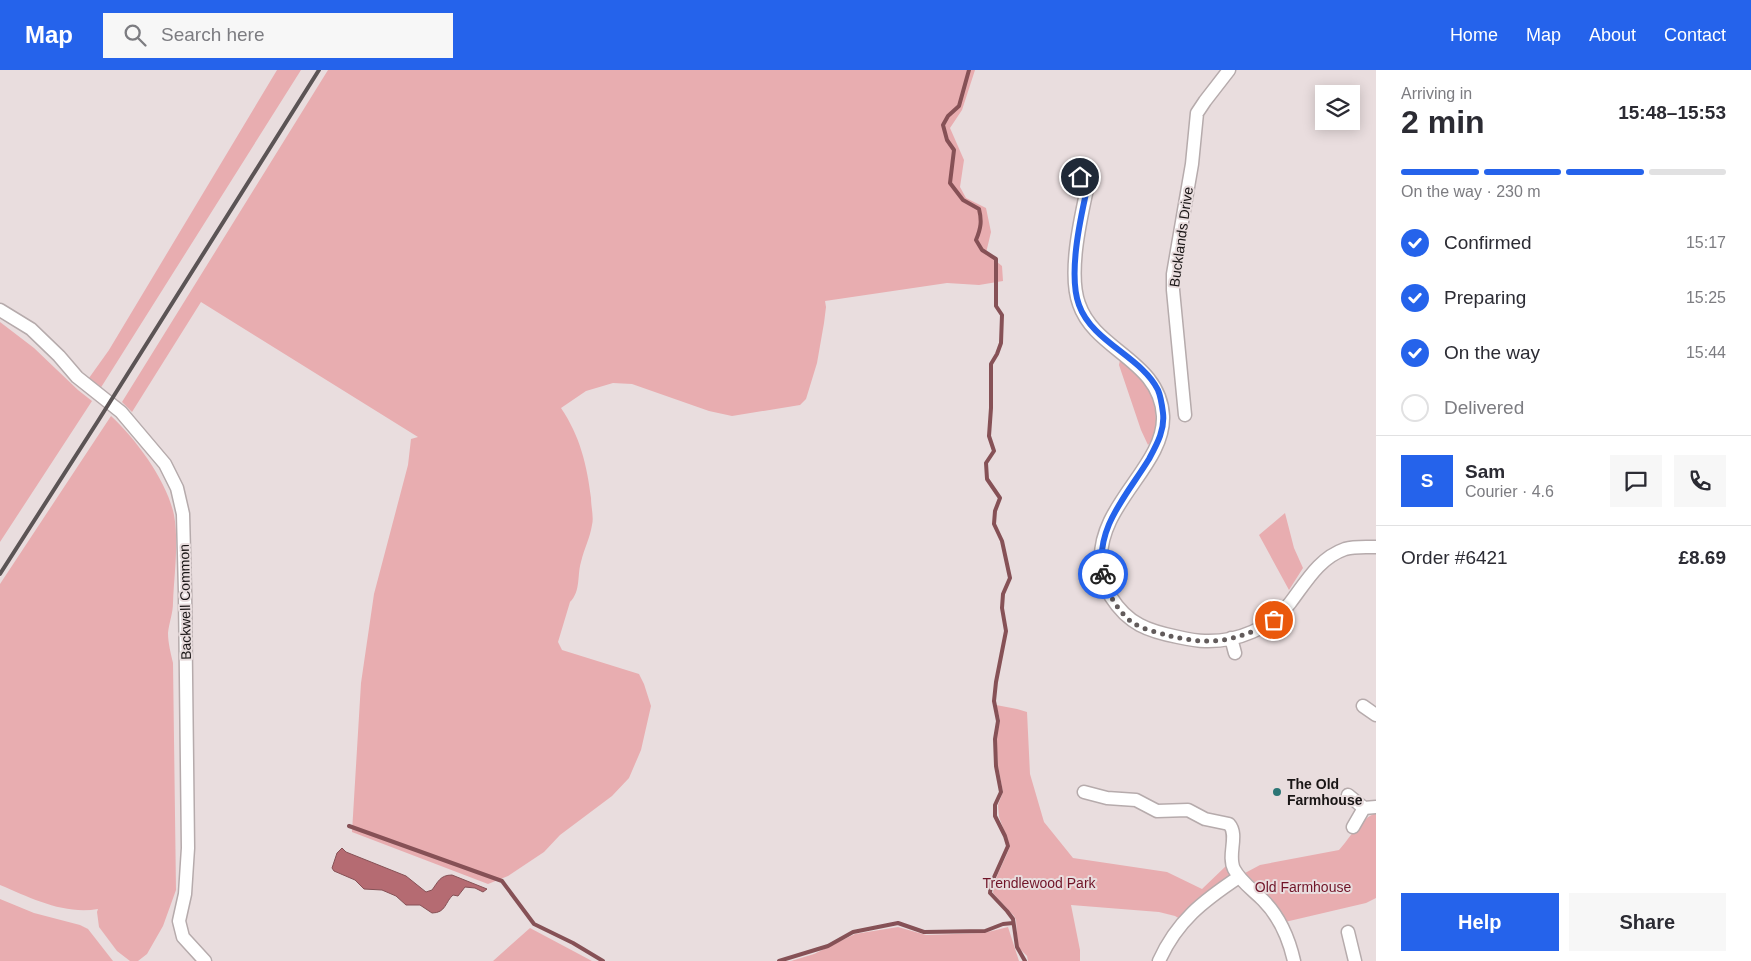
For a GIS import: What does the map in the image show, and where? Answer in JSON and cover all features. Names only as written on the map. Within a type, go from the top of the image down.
[{"type":"street","name":"Bucklands Drive","points":[[1185,415],[1173,274],[1192,164],[1197,114],[1229,70]]},
{"type":"street","points":[[1074,164],[1087,189],[1081,214],[1074,280],[1079,305],[1094,329],[1134,363],[1155,386],[1160,396],[1163,416],[1162,429],[1156,445],[1104,533],[1100,556],[1105,583],[1109,594],[1119,608],[1137,625],[1168,635],[1198,641],[1231,638],[1258,630],[1274,620],[1286,608],[1315,569],[1333,556],[1349,548],[1376,547]]},
{"type":"street","name":"Backwell Common","points":[[0,310],[31,329],[59,356],[77,377],[121,412],[165,464],[176,488],[183,514],[185,573],[188,848],[185,894],[179,921],[183,936],[205,961]]},
{"type":"street","points":[[1231,638],[1235,653]]},
{"type":"street","points":[[1363,706],[1376,715]]},
{"type":"street","points":[[1084,792],[1107,798],[1136,800],[1157,811],[1190,810],[1205,819],[1229,824],[1232,827],[1232,862],[1239,877],[1272,910],[1287,938],[1294,961]]},
{"type":"street","points":[[1348,796],[1370,808],[1353,827]]},
{"type":"street","points":[[1159,961],[1170,938],[1182,923],[1201,904],[1239,877]]},
{"type":"street","points":[[1348,932],[1355,961]]},
{"type":"green space","points":[[277,70],[301,70],[100,389],[89,378],[109,350]]},
{"type":"green space","points":[[328,70],[975,70],[962,110],[950,128],[964,160],[960,187],[966,198],[986,208],[991,232],[986,253],[1002,266],[1003,281],[979,285],[947,283],[825,301],[824,323],[817,363],[806,399],[800,405],[732,416],[709,411],[632,384],[613,383],[586,391],[561,408],[573,429],[582,451],[593,519],[582,557],[576,593],[570,602],[558,642],[562,650],[639,674],[651,706],[641,750],[629,778],[612,796],[560,835],[544,852],[508,876],[488,884],[352,832],[361,683],[374,594],[408,465],[411,439],[418,437],[201,302],[132,412],[122,402]]},
{"type":"green space","points":[[0,322],[34,348],[92,401],[0,542]]},
{"type":"green space","points":[[1120,360],[1132,368],[1143,380],[1151,394],[1155,409],[1156,425],[1155,433],[1148,445],[1119,365]]},
{"type":"green space","points":[[111,416],[140,448],[165,488],[174,515],[176,537],[173,607],[168,633],[173,663],[176,890],[163,926],[147,954],[138,961],[130,961],[117,951],[99,927],[98,909],[73,910],[60,907],[36,900],[0,885],[0,584]]},
{"type":"green space","points":[[1285,513],[1294,548],[1303,568],[1289,590],[1259,535]]},
{"type":"green space","name":"Trendlewood Park","points":[[996,705],[1027,712],[1030,774],[1044,822],[1073,858],[1167,872],[1202,889],[1226,866],[1235,878],[1180,919],[1159,912],[1071,905],[1080,950],[1080,961],[1028,961],[1027,956],[1018,947],[1014,916],[993,893],[1010,846],[999,817],[998,805],[1003,792],[998,766],[996,739],[1000,719]]},
{"type":"green space","name":"Old Farmhouse","points":[[1376,813],[1376,898],[1366,903],[1285,922],[1273,902],[1245,873],[1260,865],[1339,850],[1360,824]]},
{"type":"green space","points":[[0,899],[34,913],[80,925],[88,929],[113,961],[0,961]]},
{"type":"green space","points":[[898,927],[926,935],[984,933],[1008,927],[1019,961],[791,961],[814,954],[855,934]]},
{"type":"green space","points":[[530,928],[592,961],[493,961]]},
{"type":"shaded area","points":[[342,848],[346,852],[406,876],[426,892],[432,890],[442,878],[448,875],[487,889],[483,892],[475,888],[465,887],[458,896],[453,895],[450,898],[443,909],[437,913],[432,913],[420,905],[406,905],[396,896],[382,890],[364,889],[355,880],[334,871],[332,868],[337,853]]},
{"type":"waterway","points":[[969,70],[959,106],[948,116],[943,125],[947,140],[954,150],[950,183],[963,200],[979,209],[981,217],[976,240],[982,250],[996,259],[996,306],[1002,315],[1001,343],[991,364],[989,436],[994,451],[986,463],[987,479],[1000,498],[995,511],[994,524],[1002,541],[1010,578],[1003,594],[1002,608],[1006,631],[994,701],[998,721],[995,739],[996,766],[1001,792],[995,805],[995,816],[1008,846],[991,884],[990,893],[1013,919],[1017,947],[1025,961]]},
{"type":"waterway","points":[[349,826],[502,881],[534,924],[573,943],[603,961]]},
{"type":"waterway","points":[[779,961],[828,946],[853,932],[898,923],[924,932],[985,931],[1003,924],[1013,923]]},
{"type":"railway","points":[[0,574],[319,70]]},
{"type":"way so far","points":[[1103,574],[1109,594],[1132,622],[1168,635],[1203,642],[1213,641],[1254,631],[1274,620]]},
{"type":"place","name":"The Old Farmhouse","points":[[1277,792]]},
{"type":"route","points":[[1080,177],[1087,189],[1081,214],[1074,280],[1079,305],[1094,329],[1134,363],[1155,386],[1160,396],[1163,416],[1160,438],[1104,533],[1100,556],[1103,574]]}]
